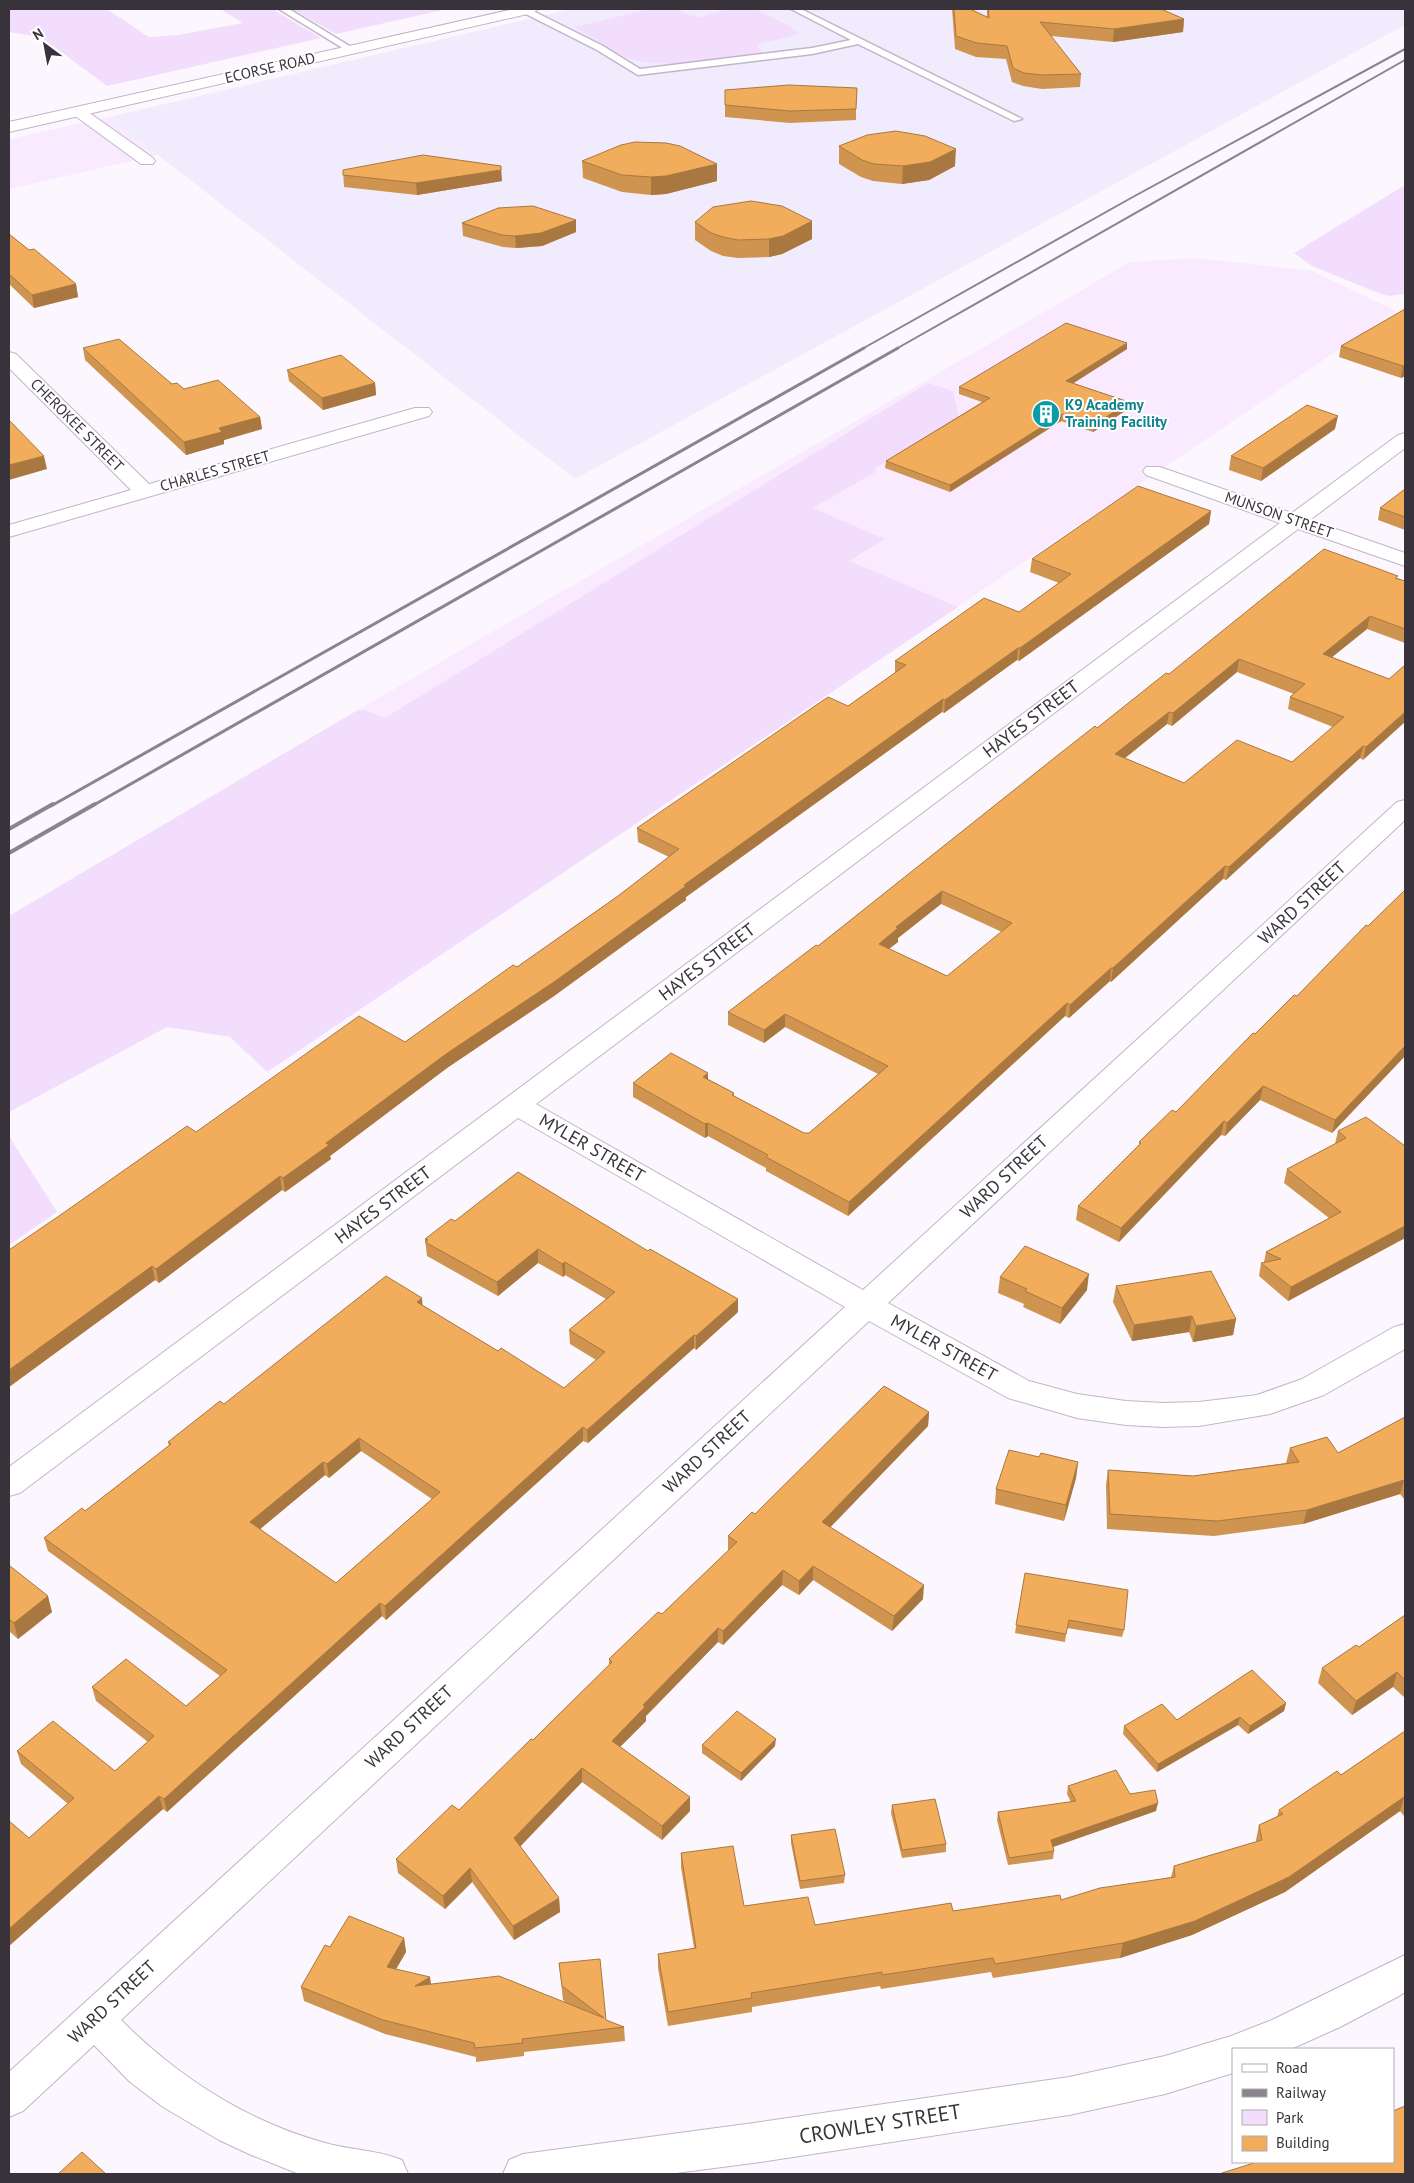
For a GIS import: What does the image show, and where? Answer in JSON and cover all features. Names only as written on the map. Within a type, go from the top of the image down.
[{"type":"street","name":"ECORSE ROAD","points":[[11,125],[79,112],[529,10]]},
{"type":"street","points":[[79,112],[147,161]]},
{"type":"street","name":"CHEROKEE STREET","points":[[9,358],[145,492]]},
{"type":"street","name":"CHARLES STREET","points":[[9,531],[422,412]]},
{"type":"street","name":"HAYES STREET","points":[[9,1484],[1405,440]]},
{"type":"street","name":"MUNSON STREET","points":[[1153,471],[1405,560]]},
{"type":"street","name":"WARD STREET","points":[[9,2098],[1405,807]]},
{"type":"street","name":"MYLER STREET","points":[[517,1105],[866,1305],[1019,1390],[1077,1406],[1126,1413],[1199,1414],[1259,1406],[1313,1387],[1405,1334]]},
{"type":"street","points":[[1248,2048],[1307,2025],[1364,1997],[1405,1972]]},
{"type":"street","points":[[94,2019],[150,2074],[189,2102],[234,2127],[281,2148],[323,2161],[388,2174]]},
{"type":"street","name":"CROWLEY STREET","points":[[523,2174],[761,2142],[1069,2096],[1165,2075],[1232,2054]]},
{"type":"lane","points":[[282,9],[352,50]]},
{"type":"lane","points":[[795,9],[1017,120]]},
{"type":"lane","points":[[529,10],[600,48],[638,72],[812,51],[858,41]]},
{"type":"shaded area","points":[[571,9],[1405,9],[1405,25],[575,479],[109,117]]},
{"type":"shaded area","points":[[109,117],[158,155],[9,189],[9,139]]},
{"type":"shaded area","points":[[1195,258],[1312,271],[1396,311],[621,834],[356,711],[1130,262]]},
{"type":"green space","points":[[9,9],[107,9],[149,37],[178,35],[243,23],[220,9],[272,9],[321,38],[107,86],[41,37],[9,32]]},
{"type":"green space","points":[[292,9],[447,9],[336,34]]},
{"type":"green space","points":[[650,9],[675,9],[699,17],[731,9],[754,9],[786,24],[799,34],[763,43],[757,46],[763,52],[758,54],[675,64],[642,62],[625,57],[574,27]]},
{"type":"green space","points":[[1405,185],[1405,294],[1389,296],[1381,294],[1312,266],[1294,253]]},
{"type":"green space","points":[[928,383],[953,391],[959,417],[874,469],[877,471],[813,508],[885,539],[849,561],[958,607],[267,1072],[230,1037],[167,1027],[9,1112],[9,916],[356,711],[364,710],[385,718]]},
{"type":"green space","points":[[9,1136],[57,1212],[9,1245]]},
{"type":"building","points":[[954,9],[970,9],[989,18],[988,9],[1161,9],[1184,19],[1114,29],[1040,22],[1081,74],[1043,75],[1024,73],[1013,68],[1007,46],[977,43],[956,36]]},
{"type":"building","points":[[789,85],[857,88],[856,109],[790,111],[725,105],[725,90]]},
{"type":"building","points":[[896,131],[925,136],[956,149],[930,162],[903,166],[874,164],[862,160],[839,146],[867,135]]},
{"type":"building","points":[[635,142],[666,143],[680,146],[717,164],[666,176],[651,177],[622,175],[582,161],[621,145]]},
{"type":"building","points":[[423,155],[501,166],[501,170],[416,183],[343,175],[343,170]]},
{"type":"building","points":[[751,201],[782,206],[812,221],[783,236],[769,239],[738,240],[711,233],[695,222],[713,207]]},
{"type":"building","points":[[533,206],[576,220],[541,233],[515,236],[502,235],[462,223],[498,208]]},
{"type":"building","points":[[9,234],[29,250],[34,249],[76,284],[32,295],[9,274]]},
{"type":"building","points":[[1405,309],[1405,365],[1403,366],[1341,346]]},
{"type":"building","name":"K9 Academy Training Facility","points":[[1066,323],[1127,343],[1066,381],[1129,402],[1094,425],[1062,414],[950,485],[886,461],[990,398],[959,387]]},
{"type":"building","points":[[119,339],[172,384],[177,383],[184,389],[218,380],[260,417],[219,428],[222,432],[184,442],[83,348]]},
{"type":"building","points":[[341,355],[375,383],[322,398],[287,370]]},
{"type":"building","points":[[1307,405],[1338,416],[1263,468],[1231,456]]},
{"type":"building","points":[[9,420],[44,456],[9,465]]},
{"type":"building","points":[[1138,486],[1211,511],[1020,648],[945,700],[943,699],[684,885],[686,886],[554,982],[446,1054],[326,1143],[329,1145],[283,1178],[280,1176],[156,1269],[152,1266],[9,1370],[9,1250],[187,1126],[196,1132],[359,1016],[405,1042],[513,965],[517,967],[618,896],[679,849],[637,828],[828,697],[848,706],[906,665],[895,661],[984,598],[1019,612],[1071,574],[1032,559]]},
{"type":"building","points":[[1405,489],[1405,517],[1380,508]]},
{"type":"building","points":[[1324,549],[1398,576],[1395,578],[1405,581],[1405,629],[1370,616],[1323,654],[1389,679],[1405,665],[1405,712],[1366,747],[1363,746],[1229,867],[1225,866],[1113,968],[1070,1005],[1067,1003],[849,1202],[766,1157],[768,1155],[708,1123],[705,1124],[633,1083],[671,1053],[708,1073],[703,1077],[734,1093],[732,1095],[804,1133],[809,1133],[888,1066],[785,1014],[764,1030],[728,1012],[816,945],[818,946],[1095,726],[1097,728],[1166,673],[1169,674]],"holes":[[[1239,659],[1305,684],[1290,697],[1344,717],[1292,762],[1237,740],[1184,783],[1115,754],[1169,712],[1173,713]],[[942,891],[1012,923],[947,976],[879,944],[898,928],[896,927]]]},
{"type":"building","points":[[1405,890],[1405,1046],[1335,1120],[1263,1086],[1227,1123],[1224,1121],[1121,1228],[1078,1206],[1172,1110],[1176,1112],[1253,1033],[1255,1034],[1294,995],[1297,996],[1366,925],[1368,926]]},
{"type":"building","points":[[1366,1117],[1405,1146],[1405,1226],[1291,1287],[1261,1263],[1281,1259],[1266,1252],[1341,1212],[1287,1169],[1346,1138],[1338,1131]]},
{"type":"building","points":[[518,1172],[648,1251],[650,1249],[738,1299],[696,1336],[694,1335],[587,1430],[583,1427],[385,1606],[380,1603],[164,1799],[159,1796],[9,1929],[9,1821],[29,1838],[74,1798],[17,1751],[53,1721],[115,1771],[154,1736],[92,1687],[126,1659],[186,1706],[227,1670],[44,1538],[82,1508],[85,1511],[171,1444],[168,1442],[220,1401],[224,1404],[386,1276],[422,1298],[417,1302],[498,1351],[501,1348],[564,1388],[605,1352],[569,1330],[615,1292],[565,1262],[562,1264],[538,1249],[497,1282],[425,1242],[428,1240],[425,1239],[451,1219],[455,1221]],"holes":[[[359,1438],[440,1492],[336,1583],[250,1522],[323,1462],[327,1464]]]},
{"type":"building","points":[[1025,1246],[1089,1274],[1062,1308],[1000,1277]]},
{"type":"building","points":[[1211,1271],[1236,1319],[1196,1326],[1192,1316],[1134,1325],[1116,1286]]},
{"type":"building","points":[[884,1386],[929,1412],[822,1522],[924,1585],[894,1616],[813,1566],[799,1581],[783,1570],[723,1631],[718,1628],[643,1705],[645,1707],[612,1741],[690,1797],[662,1826],[582,1768],[514,1838],[559,1898],[513,1926],[470,1868],[443,1896],[396,1859],[452,1805],[459,1810],[531,1739],[533,1740],[612,1662],[609,1659],[658,1612],[662,1614],[737,1542],[728,1536],[752,1512],[755,1514]]},
{"type":"building","points":[[1405,1417],[1405,1480],[1307,1510],[1217,1521],[1110,1514],[1108,1470],[1193,1476],[1299,1462],[1290,1448],[1327,1437],[1338,1453]]},
{"type":"building","points":[[1009,1450],[1039,1457],[1041,1453],[1078,1462],[1066,1505],[996,1489]]},
{"type":"building","points":[[10,1566],[48,1596],[14,1623],[9,1619]]},
{"type":"building","points":[[1025,1573],[1128,1590],[1124,1630],[1069,1620],[1066,1634],[1016,1625]]},
{"type":"building","points":[[1405,1615],[1405,1680],[1397,1672],[1356,1701],[1322,1668],[1356,1645],[1359,1647]]},
{"type":"building","points":[[1252,1670],[1286,1703],[1250,1726],[1240,1717],[1158,1764],[1124,1726],[1162,1704],[1177,1720]]},
{"type":"building","points":[[737,1711],[776,1739],[741,1773],[702,1745]]},
{"type":"building","points":[[1405,1731],[1405,1798],[1289,1877],[1195,1921],[1123,1943],[995,1964],[993,1958],[882,1975],[882,1972],[751,1993],[752,1998],[668,2012],[658,1954],[696,1948],[681,1853],[733,1846],[744,1906],[808,1897],[815,1925],[951,1903],[953,1911],[1060,1895],[1061,1900],[1100,1888],[1175,1877],[1174,1866],[1262,1840],[1259,1825],[1283,1814],[1279,1810],[1337,1771],[1341,1775]]},
{"type":"building","points":[[1116,1770],[1130,1794],[1155,1790],[1158,1803],[1051,1840],[1054,1851],[1009,1858],[998,1812],[1076,1801],[1068,1786]]},
{"type":"building","points":[[935,1799],[946,1844],[902,1850],[892,1805]]},
{"type":"building","points":[[835,1829],[845,1875],[800,1881],[791,1835]]},
{"type":"building","points":[[349,1916],[404,1938],[387,1967],[430,1977],[415,1986],[499,1976],[604,2018],[562,1986],[559,1963],[600,1959],[606,2020],[624,2027],[522,2039],[523,2043],[475,2048],[474,2043],[383,2020],[301,1987],[325,1945],[330,1947]]},
{"type":"building","points":[[1405,2106],[1405,2174],[1219,2174],[1254,2163],[1394,2163],[1394,2111]]},
{"type":"building","points":[[82,2152],[106,2174],[58,2174]]},
{"type":"railway","points":[[862,349],[1131,198],[1405,49]]},
{"type":"railway","points":[[896,349],[1405,60]]},
{"type":"railway","points":[[51,806],[864,348]]},
{"type":"railway","points":[[92,806],[898,348]]},
{"type":"railway","points":[[9,829],[53,804]]},
{"type":"railway","points":[[9,853],[95,804]]},
{"type":"place","name":"K9 Academy Training Facility","points":[[1046,414]]}]
